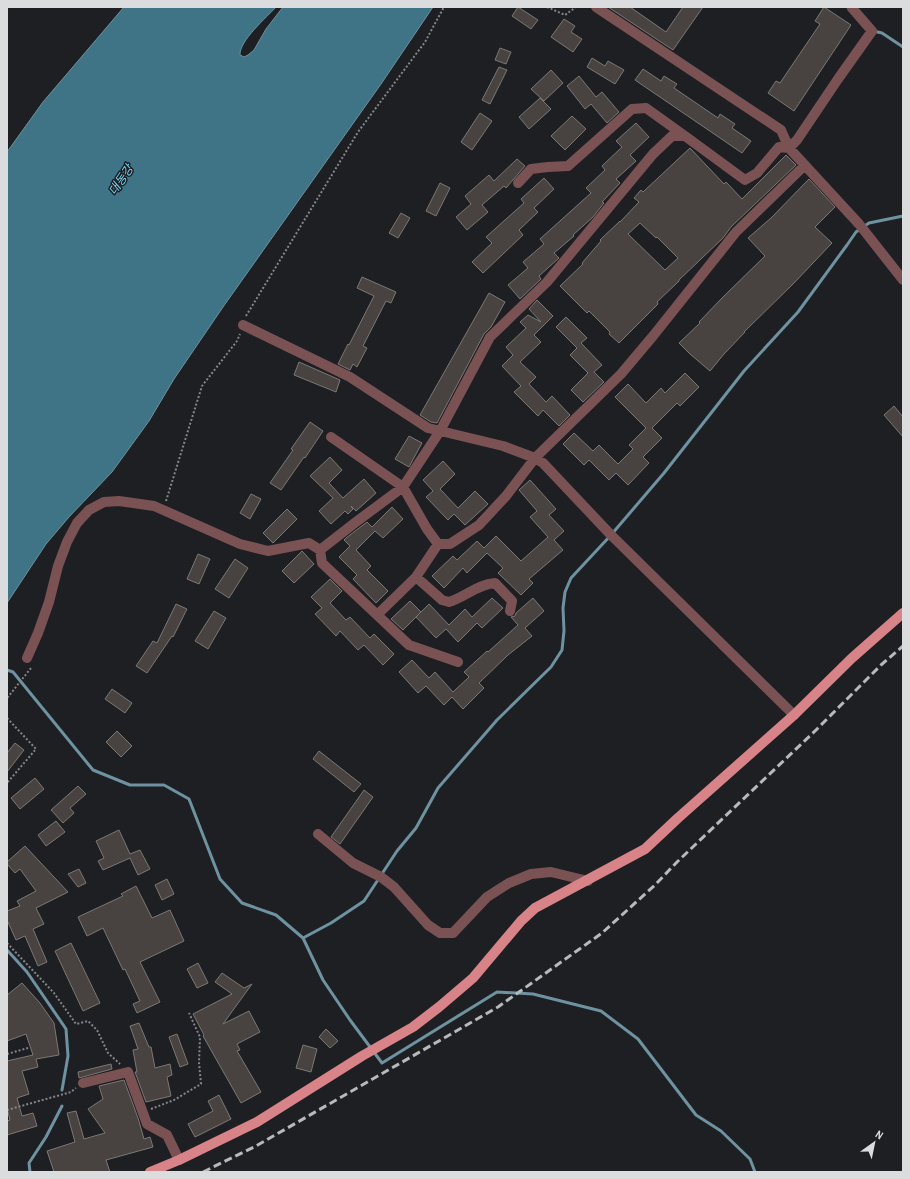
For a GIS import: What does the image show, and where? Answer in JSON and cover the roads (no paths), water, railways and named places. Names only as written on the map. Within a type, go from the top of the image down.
[{"type":"main road","points":[[150,1172],[179,1160],[256,1122],[385,1042],[413,1027],[473,978],[521,921],[535,908],[588,881],[645,849],[718,781],[794,715],[852,658],[903,613]]},
{"type":"street","points":[[596,7],[781,130],[789,148],[859,224],[903,280]]},
{"type":"street","points":[[518,183],[531,169],[568,166],[632,109],[646,108],[745,180],[757,173],[779,147],[789,148],[798,140],[872,31],[852,8],[853,7]]},
{"type":"street","points":[[320,550],[404,487],[440,431],[490,337],[547,282],[653,154],[672,136],[685,136]]},
{"type":"street","points":[[438,544],[450,544],[479,525],[506,496],[535,458],[620,374],[653,336],[736,232],[805,165]]},
{"type":"street","points":[[243,325],[350,377],[428,428],[503,446],[535,458],[543,463],[611,535],[794,715]]},
{"type":"street","points":[[331,437],[404,487],[427,529],[438,544]]},
{"type":"street","points":[[27,658],[49,602],[66,542],[77,524],[89,510],[104,502],[119,501],[154,506],[240,544],[268,551],[309,543],[320,550],[322,563],[409,645],[458,662]]},
{"type":"street","points":[[377,615],[416,577],[438,544]]},
{"type":"street","points":[[416,577],[442,600],[448,602],[457,600],[487,584],[495,584],[512,601],[510,611]]},
{"type":"street","points":[[318,834],[353,864],[381,877],[394,887],[428,925],[440,933],[453,932],[488,897],[509,882],[531,874],[550,872],[588,881]]},
{"type":"street","points":[[83,1083],[128,1072],[147,1124],[167,1135],[179,1160]]},
{"type":"water","name":"대동강","points":[[124,7],[276,7],[244,43],[240,55],[244,57],[254,50],[266,29],[283,7],[433,7],[381,84],[223,307],[174,379],[149,421],[112,472],[69,517],[46,544],[7,603],[7,152],[43,102]]},
{"type":"waterway","points":[[873,31],[882,33],[903,47]]},
{"type":"waterway","points":[[303,938],[331,923],[364,901],[397,851],[416,828],[438,788],[497,720],[551,667],[562,650],[564,631],[563,608],[565,592],[571,578],[611,535],[664,473],[744,371],[798,312],[856,232],[869,223],[903,216]]},
{"type":"waterway","points":[[7,670],[13,672],[93,770],[130,785],[164,785],[189,799],[220,879],[242,903],[276,915],[303,938],[323,980],[382,1063],[497,992],[533,994],[601,1011],[638,1039],[696,1115],[721,1131],[750,1159],[755,1172]]},
{"type":"waterway","points":[[7,950],[27,972],[66,1029],[68,1056],[62,1090]]},
{"type":"waterway","points":[[30,1172],[29,1163],[46,1137],[62,1106]]},
{"type":"railway","points":[[203,1172],[256,1146],[498,1007],[602,933],[655,885],[677,862],[816,730],[881,665],[903,646]]}]
